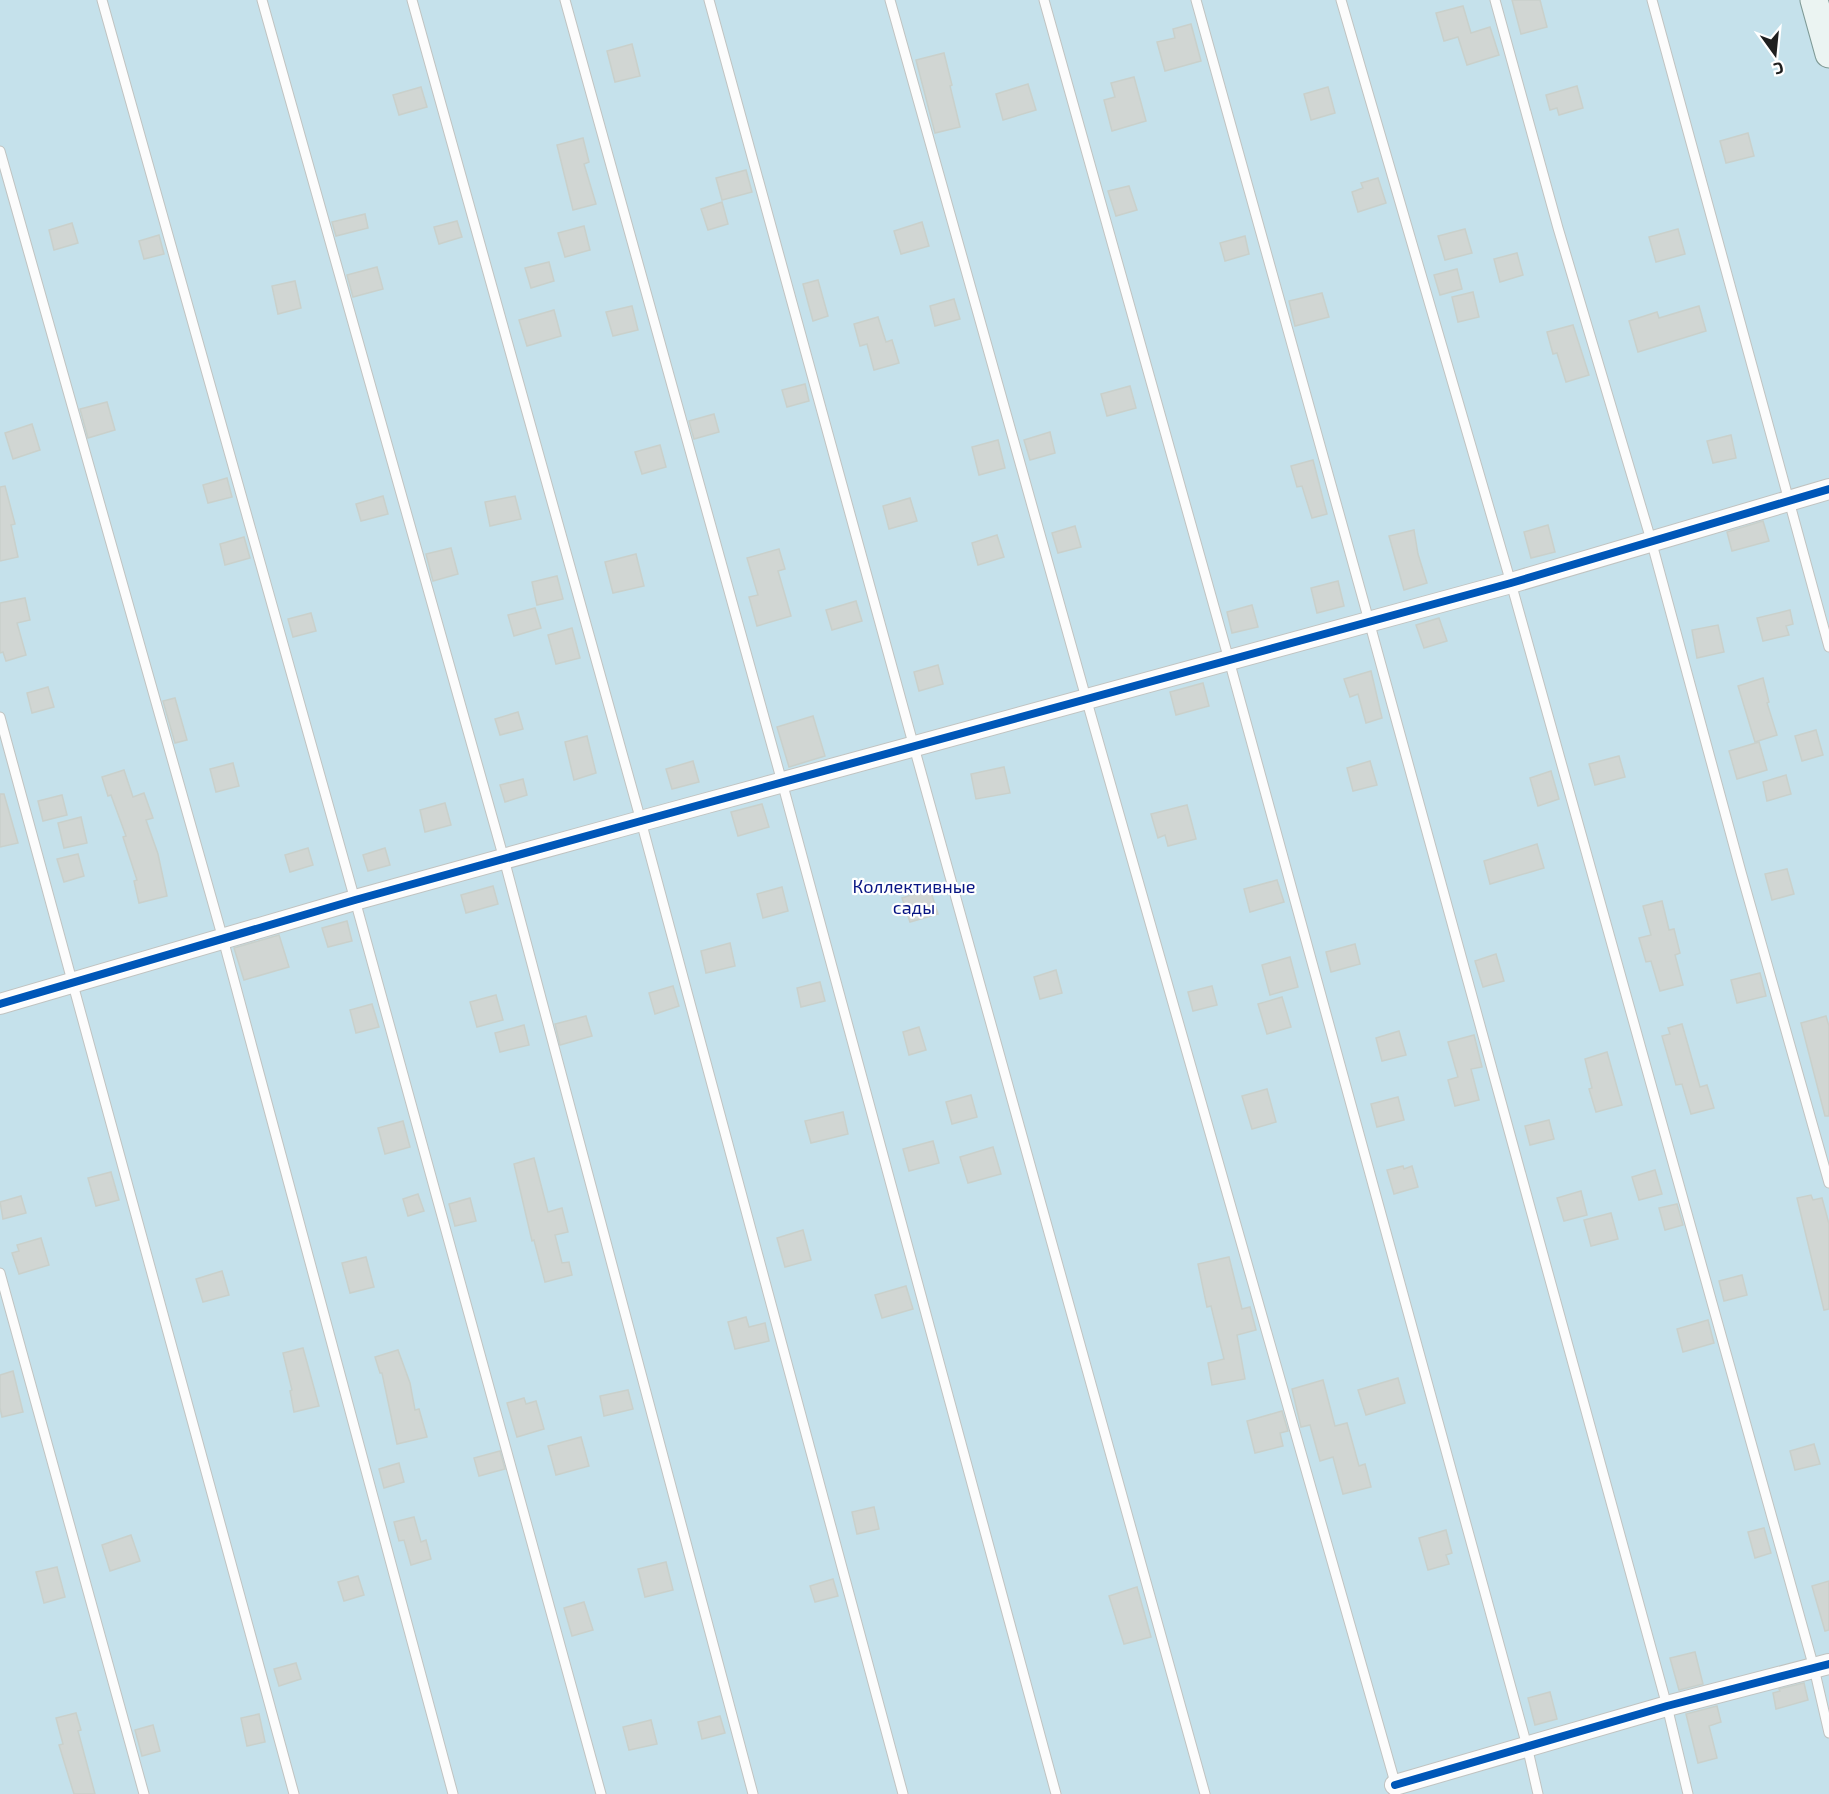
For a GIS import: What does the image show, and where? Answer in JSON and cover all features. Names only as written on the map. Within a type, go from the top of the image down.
[{"type":"main road","points":[[1814,0],[1829,54]]},
{"type":"street","points":[[0,1004],[355,900],[641,820],[1511,583],[1829,489]]},
{"type":"street","points":[[1396,1789],[1527,1746],[1667,1706],[1821,1666]]},
{"type":"lane","points":[[102,0],[355,900],[601,1794]]},
{"type":"lane","points":[[262,0],[504,859],[753,1794]]},
{"type":"lane","points":[[412,0],[641,820],[903,1794]]},
{"type":"lane","points":[[565,0],[782,782],[1056,1794]]},
{"type":"lane","points":[[709,0],[1205,1794]]},
{"type":"lane","points":[[890,0],[1396,1789]]},
{"type":"lane","points":[[1044,0],[1229,660],[1527,1746],[1538,1794]]},
{"type":"lane","points":[[1196,0],[1667,1706],[1688,1794]]},
{"type":"lane","points":[[1341,0],[1511,583],[1821,1666],[1829,1733]]},
{"type":"lane","points":[[1495,0],[1558,228],[1651,540],[1744,884],[1829,1183]]},
{"type":"lane","points":[[1652,0],[1829,647]]},
{"type":"lane","points":[[0,150],[223,939],[453,1794]]},
{"type":"lane","points":[[0,717],[294,1794]]},
{"type":"lane","points":[[0,1273],[144,1794]]},
{"type":"green space","name":"Коллективные сады","points":[[0,0],[1829,0],[1829,1794],[0,1794]]},
{"type":"building","points":[[1512,0],[1540,0],[1547,27],[1521,34]]},
{"type":"building","points":[[1463,6],[1471,33],[1490,27],[1499,55],[1467,65],[1458,37],[1444,41],[1436,13]]},
{"type":"building","points":[[1191,24],[1201,61],[1165,71],[1157,42],[1175,38],[1173,29]]},
{"type":"building","points":[[632,44],[640,76],[615,82],[607,51]]},
{"type":"building","points":[[944,53],[960,127],[935,133],[916,60]]},
{"type":"building","points":[[1134,77],[1146,121],[1112,131],[1104,100],[1115,97],[1111,83]]},
{"type":"building","points":[[1028,84],[1036,110],[1003,120],[996,94]]},
{"type":"building","points":[[1577,86],[1583,108],[1559,115],[1557,108],[1550,110],[1546,95]]},
{"type":"building","points":[[421,87],[427,107],[399,115],[393,95]]},
{"type":"building","points":[[1328,87],[1335,113],[1311,120],[1304,94]]},
{"type":"building","points":[[1748,133],[1754,156],[1726,163],[1720,141]]},
{"type":"building","points":[[583,138],[589,162],[584,164],[596,204],[573,210],[557,145]]},
{"type":"building","points":[[746,170],[752,192],[722,200],[716,178]]},
{"type":"building","points":[[1378,178],[1386,203],[1358,212],[1352,192],[1363,188],[1361,183]]},
{"type":"building","points":[[1129,186],[1137,210],[1116,216],[1108,191]]},
{"type":"building","points":[[722,202],[728,224],[708,230],[701,209]]},
{"type":"building","points":[[365,214],[368,228],[336,236],[332,222]]},
{"type":"building","points":[[457,221],[462,237],[439,244],[434,227]]},
{"type":"building","points":[[922,222],[929,246],[901,254],[894,231]]},
{"type":"building","points":[[72,223],[78,243],[54,250],[49,230]]},
{"type":"building","points":[[584,226],[590,250],[565,257],[558,233]]},
{"type":"building","points":[[1465,229],[1472,253],[1445,260],[1438,236]]},
{"type":"building","points":[[1678,229],[1685,254],[1656,262],[1649,237]]},
{"type":"building","points":[[159,235],[164,254],[144,259],[139,241]]},
{"type":"building","points":[[1245,236],[1249,254],[1225,261],[1220,243]]},
{"type":"building","points":[[1517,253],[1523,275],[1500,282],[1494,259]]},
{"type":"building","points":[[549,262],[554,281],[531,288],[525,268]]},
{"type":"building","points":[[377,267],[383,289],[353,297],[347,275]]},
{"type":"building","points":[[1457,269],[1462,289],[1440,295],[1434,275]]},
{"type":"building","points":[[818,280],[828,316],[813,321],[803,284]]},
{"type":"building","points":[[295,281],[301,308],[278,314],[272,286]]},
{"type":"building","points":[[1473,292],[1479,317],[1458,322],[1452,297]]},
{"type":"building","points":[[1322,293],[1329,317],[1295,326],[1289,301]]},
{"type":"building","points":[[954,299],[960,319],[935,326],[930,306]]},
{"type":"building","points":[[632,306],[638,330],[613,336],[606,312]]},
{"type":"building","points":[[1699,306],[1706,331],[1638,352],[1629,321],[1657,312],[1659,318]]},
{"type":"building","points":[[554,310],[561,336],[527,346],[519,320]]},
{"type":"building","points":[[878,317],[886,342],[892,340],[899,363],[874,370],[867,344],[860,346],[854,324]]},
{"type":"building","points":[[1573,325],[1589,375],[1566,382],[1557,353],[1553,354],[1547,332]]},
{"type":"building","points":[[805,384],[809,401],[787,407],[782,390]]},
{"type":"building","points":[[1130,386],[1136,408],[1107,416],[1101,394]]},
{"type":"building","points":[[107,402],[115,430],[88,438],[80,409]]},
{"type":"building","points":[[714,414],[719,432],[694,439],[689,421]]},
{"type":"building","points":[[32,424],[40,450],[13,459],[5,433]]},
{"type":"building","points":[[1050,432],[1055,453],[1030,460],[1024,440]]},
{"type":"building","points":[[1731,435],[1736,458],[1713,463],[1707,441]]},
{"type":"building","points":[[998,440],[1005,468],[979,475],[972,447]]},
{"type":"building","points":[[660,445],[666,467],[642,474],[635,452]]},
{"type":"building","points":[[1313,460],[1327,514],[1312,518],[1302,486],[1297,487],[1291,466]]},
{"type":"building","points":[[227,478],[232,497],[208,503],[203,485]]},
{"type":"building","points":[[5,486],[15,524],[11,525],[18,557],[0,561],[0,487]]},
{"type":"building","points":[[383,496],[388,514],[361,521],[356,504]]},
{"type":"building","points":[[515,496],[521,519],[490,526],[485,502]]},
{"type":"building","points":[[910,498],[917,521],[889,529],[883,506]]},
{"type":"building","points":[[1763,521],[1769,541],[1732,551],[1727,532]]},
{"type":"building","points":[[1548,525],[1555,552],[1531,558],[1524,532]]},
{"type":"building","points":[[1075,526],[1081,547],[1058,553],[1052,533]]},
{"type":"building","points":[[1414,530],[1418,554],[1427,583],[1404,590],[1389,536]]},
{"type":"building","points":[[997,535],[1004,557],[978,565],[972,543]]},
{"type":"building","points":[[244,537],[250,558],[225,565],[220,544]]},
{"type":"building","points":[[451,548],[458,574],[433,581],[426,554]]},
{"type":"building","points":[[779,549],[785,569],[778,571],[791,616],[757,626],[749,597],[758,595],[747,558]]},
{"type":"building","points":[[636,554],[644,586],[613,593],[605,562]]},
{"type":"building","points":[[557,576],[563,599],[537,605],[532,582]]},
{"type":"building","points":[[1338,581],[1344,606],[1317,613],[1311,588]]},
{"type":"building","points":[[25,598],[30,620],[17,623],[26,655],[6,661],[3,652],[0,653],[0,603]]},
{"type":"building","points":[[856,601],[862,621],[832,630],[826,610]]},
{"type":"building","points":[[1252,605],[1258,627],[1232,633],[1227,612]]},
{"type":"building","points":[[535,608],[541,628],[514,636],[508,615]]},
{"type":"building","points":[[1790,610],[1793,624],[1786,626],[1789,635],[1763,641],[1757,618]]},
{"type":"building","points":[[311,613],[316,631],[293,637],[288,619]]},
{"type":"building","points":[[1439,618],[1447,641],[1424,648],[1416,625]]},
{"type":"building","points":[[1718,625],[1724,652],[1697,658],[1692,630]]},
{"type":"building","points":[[572,628],[580,658],[556,664],[548,635]]},
{"type":"building","points":[[938,665],[943,684],[919,691],[914,672]]},
{"type":"building","points":[[1371,671],[1382,718],[1366,723],[1358,694],[1350,697],[1344,679]]},
{"type":"building","points":[[1763,678],[1769,702],[1767,703],[1777,735],[1755,742],[1738,686]]},
{"type":"building","points":[[1203,683],[1209,706],[1176,715],[1170,692]]},
{"type":"building","points":[[48,687],[54,707],[32,713],[27,693]]},
{"type":"building","points":[[175,698],[187,740],[175,743],[163,701]]},
{"type":"building","points":[[518,712],[523,729],[500,735],[495,719]]},
{"type":"building","points":[[813,716],[825,756],[789,767],[777,727]]},
{"type":"building","points":[[1816,730],[1823,755],[1802,761],[1795,736]]},
{"type":"building","points":[[587,736],[596,773],[574,780],[565,742]]},
{"type":"building","points":[[1759,742],[1767,770],[1737,779],[1729,751]]},
{"type":"building","points":[[1619,756],[1625,777],[1595,785],[1589,764]]},
{"type":"building","points":[[693,761],[699,782],[672,789],[666,769]]},
{"type":"building","points":[[1370,761],[1377,785],[1353,791],[1347,768]]},
{"type":"building","points":[[233,763],[239,786],[216,792],[210,769]]},
{"type":"building","points":[[1004,767],[1010,793],[976,799],[971,774]]},
{"type":"building","points":[[124,770],[133,797],[144,793],[153,818],[146,820],[158,854],[167,896],[139,903],[134,881],[137,880],[123,837],[126,836],[102,777]]},
{"type":"building","points":[[1551,771],[1559,799],[1538,806],[1530,778]]},
{"type":"building","points":[[1786,775],[1791,794],[1767,801],[1763,782]]},
{"type":"building","points":[[523,779],[527,795],[505,802],[500,785]]},
{"type":"building","points":[[0,794],[4,794],[18,843],[0,847]]},
{"type":"building","points":[[62,795],[67,815],[43,821],[38,801]]},
{"type":"building","points":[[445,803],[451,825],[425,832],[420,810]]},
{"type":"building","points":[[762,804],[769,827],[738,836],[731,812]]},
{"type":"building","points":[[1187,805],[1196,839],[1168,846],[1165,835],[1158,838],[1151,814]]},
{"type":"building","points":[[81,817],[87,843],[64,848],[58,823]]},
{"type":"building","points":[[1537,844],[1544,868],[1490,884],[1484,861]]},
{"type":"building","points":[[308,848],[313,865],[290,872],[285,855]]},
{"type":"building","points":[[385,848],[390,865],[368,871],[363,855]]},
{"type":"building","points":[[78,854],[84,876],[64,882],[57,859]]},
{"type":"building","points":[[1787,869],[1794,894],[1772,900],[1765,874]]},
{"type":"building","points":[[1277,880],[1284,902],[1250,912],[1244,889]]},
{"type":"building","points":[[493,886],[498,904],[466,913],[461,895]]},
{"type":"building","points":[[782,887],[788,911],[763,918],[757,894]]},
{"type":"building","points":[[930,889],[938,914],[910,922],[902,898]]},
{"type":"building","points":[[1662,901],[1669,930],[1674,929],[1680,953],[1675,955],[1683,985],[1660,991],[1651,961],[1646,962],[1639,938],[1651,935],[1643,906]]},
{"type":"building","points":[[347,921],[352,941],[328,947],[322,928]]},
{"type":"building","points":[[279,935],[289,967],[244,980],[234,948]]},
{"type":"building","points":[[730,943],[735,966],[706,973],[701,951]]},
{"type":"building","points":[[1355,944],[1360,964],[1331,972],[1326,952]]},
{"type":"building","points":[[1496,954],[1504,981],[1483,987],[1475,961]]},
{"type":"building","points":[[1290,957],[1298,987],[1270,995],[1262,965]]},
{"type":"building","points":[[1056,970],[1062,993],[1040,999],[1034,977]]},
{"type":"building","points":[[1760,973],[1766,996],[1737,1003],[1731,980]]},
{"type":"building","points":[[820,982],[825,1001],[801,1007],[797,988]]},
{"type":"building","points":[[673,986],[679,1006],[655,1014],[649,993]]},
{"type":"building","points":[[1212,986],[1217,1005],[1193,1011],[1188,992]]},
{"type":"building","points":[[496,995],[503,1020],[477,1027],[470,1002]]},
{"type":"building","points":[[1282,997],[1291,1027],[1267,1034],[1258,1004]]},
{"type":"building","points":[[372,1004],[379,1027],[356,1033],[350,1010]]},
{"type":"building","points":[[586,1016],[592,1036],[560,1045],[555,1024]]},
{"type":"building","points":[[1826,1016],[1829,1026],[1829,1116],[1825,1116],[1801,1023]]},
{"type":"building","points":[[1682,1024],[1700,1087],[1707,1085],[1714,1108],[1691,1114],[1682,1084],[1676,1085],[1662,1036],[1670,1034],[1668,1028]]},
{"type":"building","points":[[524,1025],[529,1045],[500,1052],[495,1033]]},
{"type":"building","points":[[919,1027],[926,1050],[909,1055],[903,1032]]},
{"type":"building","points":[[1399,1031],[1406,1055],[1382,1061],[1376,1038]]},
{"type":"building","points":[[1474,1035],[1482,1067],[1471,1069],[1479,1100],[1455,1106],[1448,1080],[1458,1077],[1448,1042]]},
{"type":"building","points":[[1607,1052],[1622,1105],[1596,1112],[1589,1089],[1592,1088],[1585,1059]]},
{"type":"building","points":[[1267,1089],[1276,1122],[1252,1129],[1242,1096]]},
{"type":"building","points":[[971,1095],[977,1117],[952,1124],[946,1102]]},
{"type":"building","points":[[1398,1097],[1404,1120],[1377,1127],[1371,1104]]},
{"type":"building","points":[[843,1112],[848,1134],[811,1143],[805,1121]]},
{"type":"building","points":[[1549,1120],[1554,1139],[1530,1145],[1525,1126]]},
{"type":"building","points":[[403,1121],[410,1147],[385,1154],[378,1128]]},
{"type":"building","points":[[933,1141],[939,1163],[909,1171],[903,1149]]},
{"type":"building","points":[[993,1147],[1001,1174],[968,1183],[960,1157]]},
{"type":"building","points":[[534,1158],[548,1212],[562,1208],[568,1232],[555,1235],[562,1263],[569,1262],[572,1275],[545,1282],[534,1240],[532,1241],[514,1164]]},
{"type":"building","points":[[1403,1166],[1404,1169],[1412,1166],[1418,1187],[1394,1194],[1387,1170]]},
{"type":"building","points":[[1655,1170],[1662,1194],[1639,1200],[1632,1177]]},
{"type":"building","points":[[111,1172],[119,1200],[96,1206],[88,1178]]},
{"type":"building","points":[[1581,1191],[1587,1215],[1564,1221],[1557,1198]]},
{"type":"building","points":[[418,1194],[424,1211],[408,1216],[403,1199]]},
{"type":"building","points":[[1811,1195],[1813,1200],[1822,1198],[1829,1224],[1829,1309],[1824,1310],[1797,1198]]},
{"type":"building","points":[[21,1196],[26,1213],[3,1219],[0,1202]]},
{"type":"building","points":[[470,1198],[476,1221],[455,1226],[449,1204]]},
{"type":"building","points":[[1677,1204],[1683,1225],[1665,1230],[1659,1208]]},
{"type":"building","points":[[1611,1213],[1618,1239],[1591,1246],[1584,1220]]},
{"type":"building","points":[[803,1230],[811,1260],[785,1267],[777,1238]]},
{"type":"building","points":[[41,1238],[49,1265],[19,1274],[12,1253],[19,1251],[17,1245]]},
{"type":"building","points":[[366,1257],[374,1287],[350,1293],[342,1263]]},
{"type":"building","points":[[1229,1257],[1242,1309],[1250,1307],[1256,1330],[1237,1335],[1245,1379],[1212,1385],[1208,1363],[1224,1359],[1211,1306],[1207,1307],[1198,1264]]},
{"type":"building","points":[[222,1271],[229,1295],[203,1302],[196,1279]]},
{"type":"building","points":[[1742,1275],[1747,1295],[1724,1301],[1719,1281]]},
{"type":"building","points":[[906,1286],[913,1309],[882,1318],[875,1295]]},
{"type":"building","points":[[746,1317],[749,1327],[765,1323],[769,1341],[735,1349],[728,1322]]},
{"type":"building","points":[[1708,1320],[1714,1343],[1683,1352],[1677,1329]]},
{"type":"building","points":[[303,1348],[319,1406],[294,1412],[290,1391],[292,1390],[283,1353]]},
{"type":"building","points":[[398,1350],[410,1383],[415,1410],[419,1409],[427,1437],[397,1444],[382,1373],[380,1373],[375,1357]]},
{"type":"building","points":[[13,1371],[23,1412],[2,1417],[0,1375]]},
{"type":"building","points":[[1398,1378],[1405,1403],[1366,1415],[1358,1390]]},
{"type":"building","points":[[1323,1380],[1335,1426],[1347,1423],[1359,1466],[1365,1464],[1371,1487],[1343,1494],[1333,1457],[1320,1461],[1310,1425],[1301,1427],[1292,1389]]},
{"type":"building","points":[[628,1390],[633,1409],[604,1416],[600,1396]]},
{"type":"building","points":[[524,1398],[526,1404],[536,1401],[544,1429],[517,1437],[507,1403]]},
{"type":"building","points":[[1282,1411],[1288,1431],[1280,1433],[1283,1446],[1255,1453],[1247,1421]]},
{"type":"building","points":[[581,1437],[589,1466],[556,1475],[548,1446]]},
{"type":"building","points":[[1814,1444],[1820,1464],[1795,1470],[1790,1451]]},
{"type":"building","points":[[500,1451],[505,1469],[479,1476],[474,1458]]},
{"type":"building","points":[[399,1463],[404,1482],[384,1488],[379,1469]]},
{"type":"building","points":[[874,1507],[879,1529],[857,1534],[852,1512]]},
{"type":"building","points":[[414,1517],[421,1542],[426,1540],[431,1559],[411,1565],[404,1540],[399,1541],[394,1522]]},
{"type":"building","points":[[1764,1528],[1771,1553],[1755,1558],[1748,1532]]},
{"type":"building","points":[[1446,1530],[1452,1553],[1446,1555],[1449,1564],[1428,1570],[1419,1538]]},
{"type":"building","points":[[131,1535],[140,1561],[110,1571],[102,1545]]},
{"type":"building","points":[[666,1562],[673,1590],[645,1597],[638,1569]]},
{"type":"building","points":[[57,1567],[65,1597],[44,1603],[36,1572]]},
{"type":"building","points":[[358,1576],[364,1595],[344,1601],[338,1582]]},
{"type":"building","points":[[833,1579],[838,1596],[815,1602],[810,1586]]},
{"type":"building","points":[[1829,1581],[1829,1630],[1825,1631],[1812,1586]]},
{"type":"building","points":[[1137,1587],[1151,1637],[1124,1644],[1109,1596]]},
{"type":"building","points":[[584,1602],[593,1630],[572,1636],[564,1608]]},
{"type":"building","points":[[1695,1652],[1703,1684],[1679,1690],[1670,1658]]},
{"type":"building","points":[[296,1663],[301,1679],[279,1686],[274,1669]]},
{"type":"building","points":[[1804,1683],[1808,1700],[1776,1709],[1773,1693],[1780,1691],[1779,1689]]},
{"type":"building","points":[[1550,1692],[1557,1719],[1535,1725],[1528,1698]]},
{"type":"building","points":[[1717,1706],[1721,1722],[1709,1726],[1717,1758],[1698,1763],[1686,1714]]},
{"type":"building","points":[[76,1713],[81,1730],[78,1731],[95,1794],[74,1794],[59,1745],[63,1744],[56,1718]]},
{"type":"building","points":[[259,1714],[265,1742],[247,1746],[241,1718]]},
{"type":"building","points":[[720,1716],[725,1733],[702,1739],[698,1722]]},
{"type":"building","points":[[651,1720],[657,1744],[629,1750],[623,1727]]},
{"type":"building","points":[[153,1725],[160,1751],[142,1756],[135,1730]]},
{"type":"cycle path","points":[[0,1004],[355,900],[1511,583],[1829,489]]},
{"type":"cycle path","points":[[1395,1785],[1667,1706],[1829,1664]]}]
